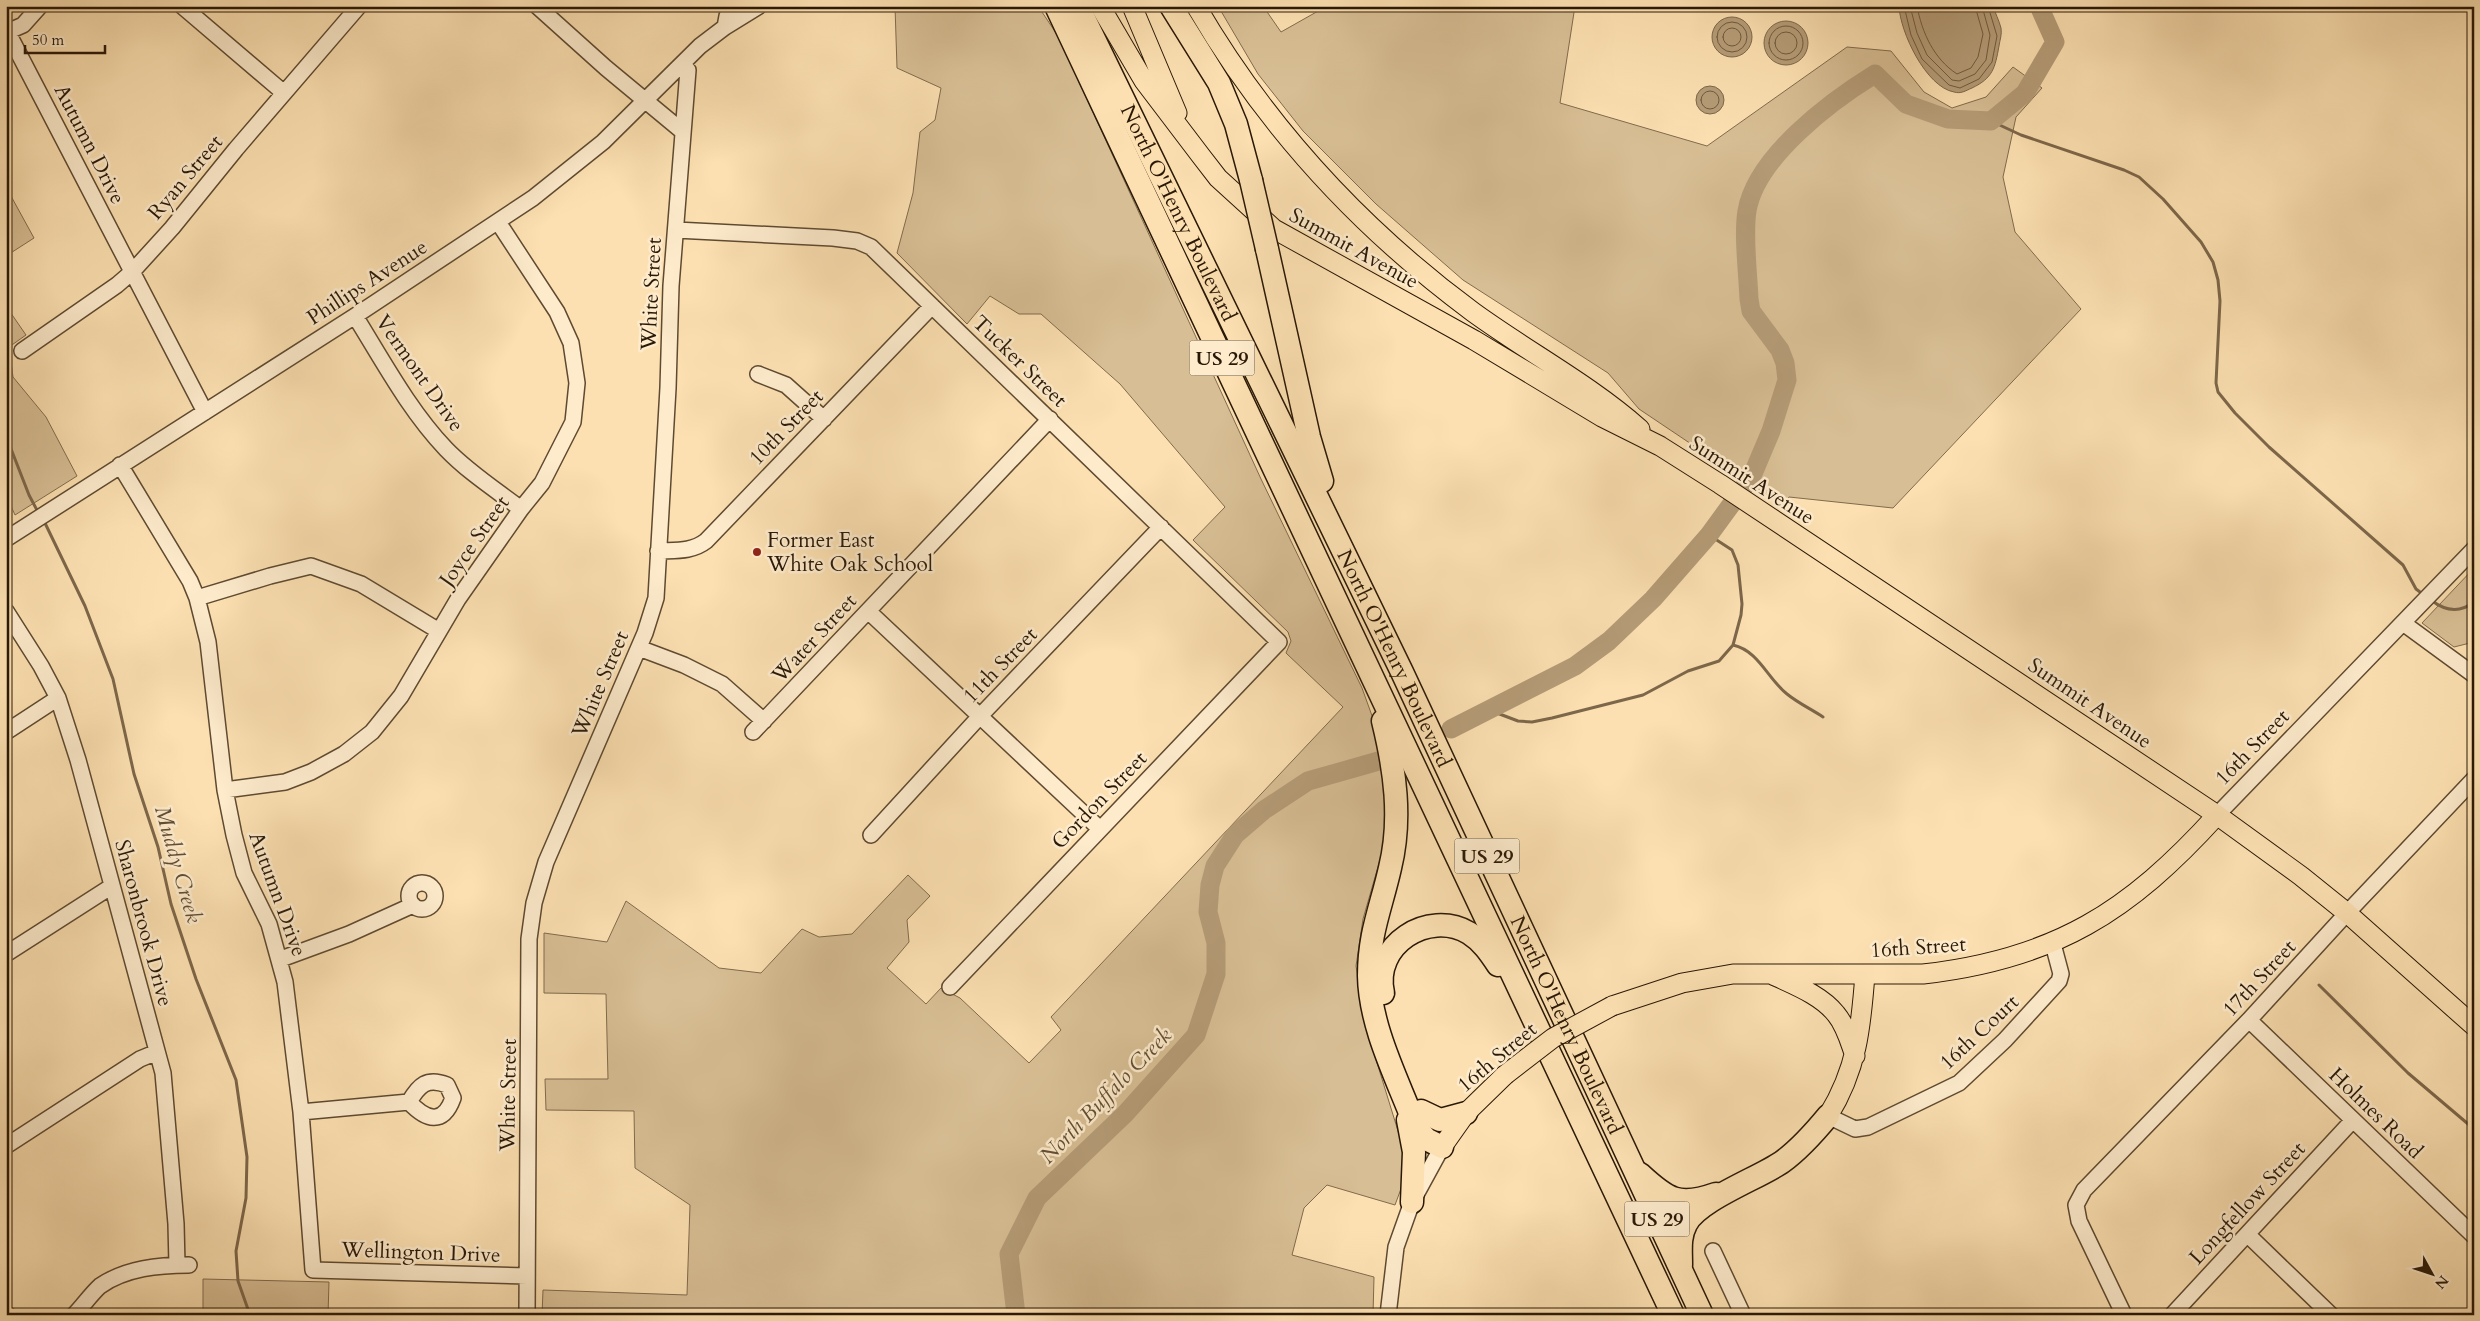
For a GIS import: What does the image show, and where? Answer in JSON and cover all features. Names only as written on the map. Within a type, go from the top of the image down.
[{"type":"highway","points":[[1049,6],[1071,39]]},
{"type":"highway","name":"North O'Henry Boulevard","points":[[1056,6],[1373,676],[1535,1026],[1584,1123],[1673,1315]]},
{"type":"highway","name":"North O'Henry Boulevard","points":[[1078,6],[1341,545],[1702,1315]]},
{"type":"highway","points":[[1171,6],[1219,83],[1236,124],[1251,180],[1309,437],[1341,545]]},
{"type":"highway","points":[[1373,676],[1392,760],[1397,824],[1390,868],[1370,939],[1369,978],[1375,1019],[1413,1105],[1442,1147]]},
{"type":"highway","points":[[1412,1202],[1413,1105],[1382,989],[1382,971],[1391,951],[1404,938],[1429,925],[1448,925],[1469,933],[1485,946],[1535,1026]]},
{"type":"highway","points":[[1413,1105],[1440,1120],[1466,1113]]},
{"type":"highway","points":[[1682,1271],[1680,1241],[1687,1222],[1701,1208],[1782,1162],[1799,1149],[1828,1116]]},
{"type":"highway","points":[[1633,1168],[1658,1191],[1676,1200],[1695,1201],[1749,1181]]},
{"type":"main road","name":"Summit Avenue","points":[[1100,6],[1144,81],[1200,156],[1218,178],[1274,229],[1474,340],[1602,417],[1660,446],[1720,484],[2217,815],[2301,876],[2347,913],[2472,1022]]},
{"type":"main road","points":[[1132,6],[1176,112],[1200,156]]},
{"type":"main road","name":"Summit Avenue","points":[[1196,6],[1231,64],[1297,148],[1352,210],[1411,263],[1474,312],[1617,408],[1660,446]]},
{"type":"main road","name":"16th Street","points":[[1442,1147],[1466,1113],[1505,1075],[1553,1038],[1612,1006],[1640,995],[1708,977],[1770,973],[1922,974],[1998,961],[2053,944],[2092,923],[2146,886],[2188,848],[2217,815]]},
{"type":"main road","points":[[1770,973],[1809,992],[1836,1013],[1843,1025],[1855,1056]]},
{"type":"main road","points":[[1828,1116],[1849,1078],[1855,1056],[1861,1032],[1865,974]]},
{"type":"street","points":[[7,31],[23,25],[40,6]]},
{"type":"street","points":[[182,6],[284,93]]},
{"type":"street","name":"Ryan Street","points":[[22,350],[117,285],[132,272],[172,228],[359,6]]},
{"type":"street","points":[[536,6],[682,131]]},
{"type":"street","name":"Phillips Avenue","points":[[725,27],[727,16],[733,6]]},
{"type":"street","name":"Phillips Avenue","points":[[6,539],[355,316],[498,222],[578,163],[646,101],[682,64],[725,27],[759,6]]},
{"type":"street","name":"Autumn Drive","points":[[7,31],[205,412]]},
{"type":"street","name":"White Street","points":[[526,1315],[529,939],[534,903],[546,862],[639,648],[656,598],[668,388],[671,286],[688,70],[682,64]]},
{"type":"street","name":"Joyce Street","points":[[225,790],[285,782],[344,754],[372,732],[401,696],[439,631],[521,509],[542,483],[573,422],[577,383],[571,342],[557,312],[498,222]]},
{"type":"street","name":"Tucker Street","points":[[676,230],[857,241],[871,247],[1280,642]]},
{"type":"street","name":"10th Street","points":[[658,551],[689,550],[702,545],[932,306]]},
{"type":"street","name":"Vermont Drive","points":[[355,316],[404,395],[446,450],[476,476],[521,509]]},
{"type":"street","points":[[758,374],[786,385],[824,419]]},
{"type":"street","name":"Water Street","points":[[753,732],[1050,419]]},
{"type":"street","name":"Autumn Drive","points":[[120,465],[177,558],[197,598],[208,642],[225,790],[244,873],[269,924],[281,960],[291,1020],[301,1112],[313,1270]]},
{"type":"street","name":"11th Street","points":[[871,835],[981,715],[1161,527]]},
{"type":"street","name":"16th Street","points":[[2217,815],[2474,550]]},
{"type":"street","points":[[197,598],[311,566],[361,584],[439,631]]},
{"type":"street","points":[[868,610],[981,715],[1100,830]]},
{"type":"street","name":"Sharonbrook Drive","points":[[6,611],[41,666],[58,698],[78,760],[163,1073],[176,1224],[183,1265],[138,1270],[116,1277],[99,1287],[74,1315]]},
{"type":"street","points":[[2403,623],[2474,675]]},
{"type":"street","name":"Gordon Street","points":[[950,987],[1280,642]]},
{"type":"street","points":[[639,648],[684,665],[722,684],[764,721]]},
{"type":"street","points":[[6,732],[58,698]]},
{"type":"street","name":"17th Street","points":[[2124,1315],[2079,1221],[2076,1205],[2084,1190],[2249,1020],[2474,779]]},
{"type":"street","points":[[6,954],[112,886]]},
{"type":"street","points":[[281,960],[349,934],[414,905]]},
{"type":"street","name":"16th Court","points":[[1828,1116],[1855,1129],[1868,1127],[1959,1083],[2005,1040],[2059,981],[2061,974],[2053,944]]},
{"type":"street","name":"Holmes Road","points":[[2249,1020],[2474,1236]]},
{"type":"street","points":[[6,1146],[140,1060],[157,1052]]},
{"type":"street","points":[[301,1112],[408,1102]]},
{"type":"street","name":"Longfellow Street","points":[[2172,1315],[2353,1120]]},
{"type":"street","name":"16th Street","points":[[1388,1315],[1396,1247],[1412,1202],[1442,1147]]},
{"type":"street","points":[[2248,1235],[2331,1315]]},
{"type":"street","points":[[1713,1251],[1743,1315]]},
{"type":"street","name":"Wellington Drive","points":[[313,1270],[527,1276]]},
{"type":"shaded area","points":[[895,6],[1038,6],[1058,36],[1261,479],[1362,688],[1380,738],[1388,832],[1363,919],[1356,966],[1366,1027],[1406,1157],[1405,1178],[1395,1205],[1327,1185],[1304,1208],[1292,1255],[1374,1277],[1373,1315],[542,1315],[543,1290],[687,1295],[690,1205],[635,1168],[634,1111],[546,1110],[545,1079],[608,1079],[606,994],[544,993],[544,933],[607,942],[626,901],[719,968],[761,973],[802,929],[819,937],[852,934],[908,875],[930,896],[907,920],[909,942],[887,968],[926,1004],[941,988],[960,998],[1029,1063],[1061,1030],[1051,1017],[1343,707],[1286,653],[1291,641],[1288,632],[1193,540],[1225,507],[1120,384],[1041,314],[1019,314],[990,296],[967,324],[897,253],[913,193],[920,132],[935,120],[941,88],[897,68]]},
{"type":"shaded area","points":[[1218,6],[1263,6],[1281,32],[1327,6],[1575,6],[1560,103],[1707,146],[1847,47],[1891,51],[1924,92],[1952,108],[1986,97],[2013,67],[2042,88],[2016,117],[2003,177],[2015,232],[2081,309],[1893,508],[1789,497],[1782,505],[1639,409],[1608,373],[1463,280],[1376,204],[1303,131],[1258,74]]},
{"type":"shaded area","points":[[6,187],[34,238],[6,256]]},
{"type":"shaded area","points":[[6,306],[26,335],[9,347],[13,377],[46,417],[77,476],[15,515],[6,495]]},
{"type":"shaded area","points":[[2474,568],[2474,642],[2454,647],[2422,623]]},
{"type":"shaded area","points":[[203,1279],[329,1282],[328,1315],[203,1315]]},
{"type":"water","points":[[1899,6],[1993,6],[2001,33],[1992,72],[1985,80],[1963,92],[1956,93],[1944,88],[1934,80],[1916,57],[1904,30]]},
{"type":"water","points":[[1728,17],[1736,17],[1743,20],[1749,26],[1752,37],[1749,48],[1743,54],[1736,57],[1728,57],[1721,54],[1715,48],[1712,41],[1712,33],[1715,26],[1721,20]]},
{"type":"water","points":[[1782,21],[1790,21],[1802,27],[1808,43],[1802,59],[1790,65],[1782,65],[1770,59],[1764,47],[1764,39],[1770,27]]},
{"type":"water","points":[[1710,86],[1720,90],[1724,100],[1720,110],[1710,114],[1700,110],[1696,100],[1700,90]]},
{"type":"waterway","name":"North Buffalo Creek","points":[[1451,729],[1575,666],[1609,641],[1653,599],[1709,535],[1752,476],[1771,431],[1787,380],[1785,363],[1780,350],[1751,311],[1745,231],[1747,211],[1753,191],[1780,151],[1818,115],[1857,85],[1875,74],[1906,104],[1948,119],[1991,121],[2025,93],[2055,42],[2039,6]]},
{"type":"waterway","points":[[1991,121],[2021,135],[2124,170],[2139,177],[2163,199],[2201,242],[2213,262],[2218,280],[2220,301],[2216,383],[2218,392],[2235,413],[2269,447],[2403,565],[2416,589],[2424,595]]},
{"type":"waterway","name":"Muddy Creek","points":[[6,436],[29,495],[39,514]]},
{"type":"waterway","name":"Muddy Creek","points":[[44,521],[85,606],[113,679],[134,774],[158,847],[171,904],[196,979],[236,1080],[247,1157],[246,1198],[236,1251],[238,1281],[250,1315]]},
{"type":"waterway","points":[[1489,710],[1518,721],[1532,722],[1552,718],[1643,695],[1688,671],[1719,661],[1733,645],[1742,604],[1738,565],[1732,550],[1709,535]]},
{"type":"waterway","points":[[2431,600],[2436,604],[2452,609],[2463,608],[2474,602]]},
{"type":"waterway","points":[[1733,645],[1750,653],[1787,694],[1823,717]]},
{"type":"waterway","name":"North Buffalo Creek","points":[[1016,1315],[1009,1254],[1037,1198],[1125,1114],[1196,1035],[1216,974],[1216,943],[1208,912],[1210,885],[1215,866],[1235,835],[1264,810],[1308,781],[1382,760]]},
{"type":"waterway","points":[[2319,985],[2408,1073],[2474,1129]]},
{"type":"place","name":"Former East White Oak School","points":[[757,552]]}]
